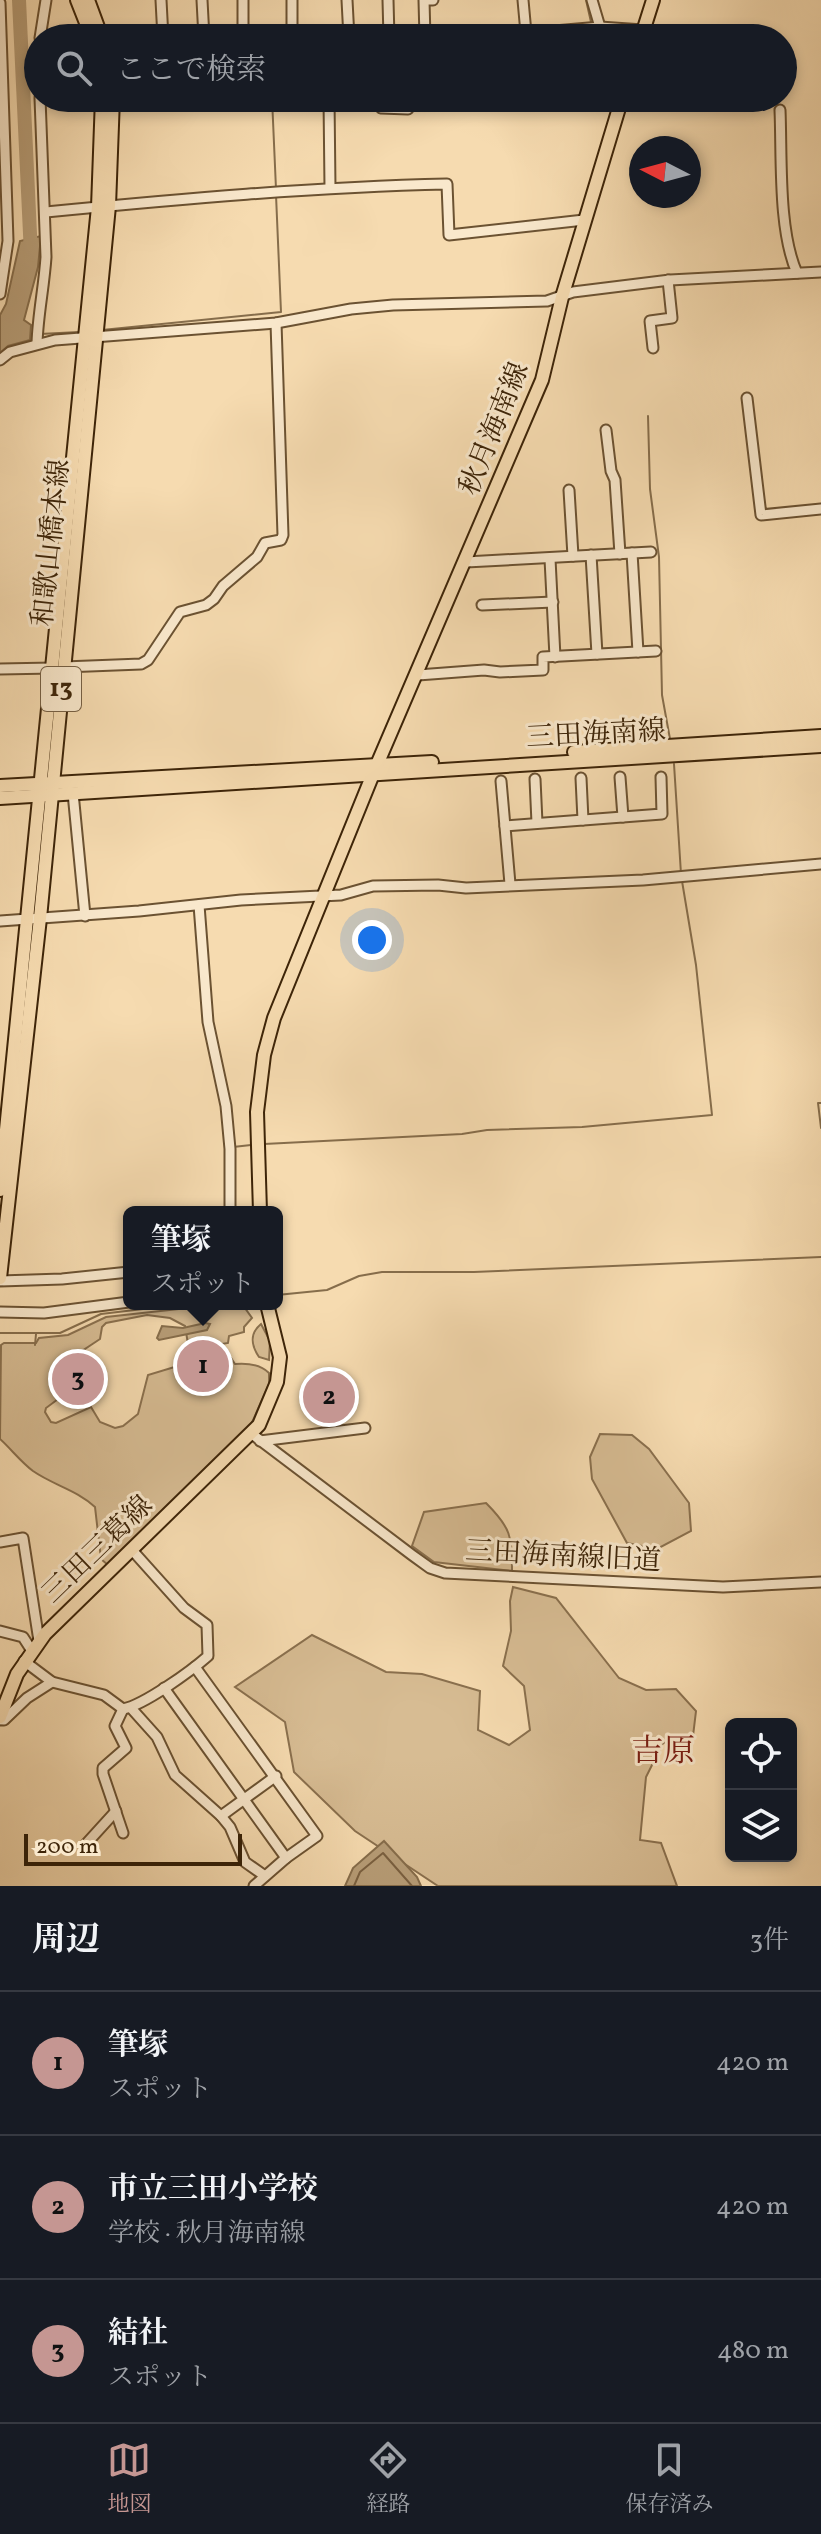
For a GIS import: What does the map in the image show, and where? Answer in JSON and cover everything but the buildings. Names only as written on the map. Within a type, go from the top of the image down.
[{"type":"main road","points":[[77,0],[88,9]]},
{"type":"main road","points":[[645,24],[653,0]]},
{"type":"main road","name":"和歌山橋本線","points":[[102,112],[103,206]]},
{"type":"main road","name":"和歌山橋本線","points":[[0,1190],[34,919],[112,112]]},
{"type":"main road","name":"秋月海南線","points":[[260,1206],[256,1132],[264,1055],[274,1018],[542,380],[562,297],[618,112]]},
{"type":"main road","name":"三田海南線","points":[[376,770],[821,736]]},
{"type":"main road","name":"三田海南線","points":[[376,770],[821,746]]},
{"type":"main road","points":[[0,798],[45,789],[376,770]]},
{"type":"main road","points":[[0,786],[73,793],[376,770]]},
{"type":"main road","name":"和歌山橋本線","points":[[0,1280],[8,1114]]},
{"type":"main road","points":[[256,1438],[279,1370],[280,1357],[269,1310]]},
{"type":"main road","name":"三田三葛線","points":[[0,1719],[32,1651],[132,1550],[256,1438]]},
{"type":"street","points":[[42,24],[46,0]]},
{"type":"street","points":[[161,0],[162,24]]},
{"type":"street","points":[[202,0],[203,24]]},
{"type":"street","points":[[243,0],[243,24]]},
{"type":"street","points":[[292,0],[292,24]]},
{"type":"street","points":[[347,0],[348,24]]},
{"type":"street","points":[[388,0],[389,24]]},
{"type":"street","points":[[425,24],[424,0],[433,0]]},
{"type":"street","points":[[523,0],[525,24]]},
{"type":"street","points":[[592,0],[599,24]]},
{"type":"street","points":[[0,3],[8,241],[0,294]]},
{"type":"street","points":[[37,343],[46,257],[41,112]]},
{"type":"street","points":[[329,112],[330,188]]},
{"type":"street","points":[[780,112],[789,256],[797,273]]},
{"type":"street","points":[[46,212],[214,195],[447,184],[449,235],[584,220]]},
{"type":"street","points":[[0,360],[10,352],[37,343],[276,323],[351,309],[393,305],[522,303],[588,290],[668,280],[821,272]]},
{"type":"street","points":[[653,348],[650,321],[672,318],[668,280]]},
{"type":"street","points":[[0,669],[141,664],[148,660],[180,612],[206,605],[257,557],[265,543],[281,540],[276,323]]},
{"type":"street","points":[[747,398],[761,515],[821,509]]},
{"type":"street","points":[[606,430],[615,480],[620,554]]},
{"type":"street","points":[[569,490],[573,556]]},
{"type":"street","points":[[466,562],[651,552]]},
{"type":"street","points":[[632,553],[638,652]]},
{"type":"street","points":[[591,555],[597,654]]},
{"type":"street","points":[[550,559],[555,657]]},
{"type":"street","points":[[482,605],[553,602]]},
{"type":"street","points":[[418,675],[543,670],[543,657],[656,651]]},
{"type":"street","points":[[620,777],[623,817]]},
{"type":"street","points":[[505,826],[662,814],[661,777]]},
{"type":"street","points":[[581,778],[583,820]]},
{"type":"street","points":[[535,779],[537,823]]},
{"type":"street","points":[[501,781],[510,884]]},
{"type":"street","points":[[73,793],[85,916]]},
{"type":"street","points":[[0,921],[341,895],[373,886],[466,888],[643,880],[821,864]]},
{"type":"street","points":[[199,905],[208,1022],[226,1106],[230,1206]]},
{"type":"street","points":[[0,1280],[62,1279],[123,1273]]},
{"type":"street","points":[[0,1312],[44,1313],[123,1303]]},
{"type":"street","points":[[256,1438],[365,1428]]},
{"type":"street","name":"三田海南線旧道","points":[[256,1438],[430,1568],[445,1573],[723,1587],[821,1582]]},
{"type":"street","points":[[0,1542],[23,1538],[32,1651]]},
{"type":"street","points":[[123,1833],[103,1774],[103,1768],[126,1748],[115,1726],[127,1708],[164,1688],[208,1656],[207,1625],[184,1608],[132,1550]]},
{"type":"street","points":[[0,1631],[23,1637],[52,1682],[104,1695],[127,1708],[157,1737],[175,1775],[230,1827],[245,1862],[265,1876]]},
{"type":"street","points":[[195,1667],[317,1836],[254,1886]]},
{"type":"street","points":[[0,1719],[4,1720],[27,1698],[52,1682]]},
{"type":"street","points":[[164,1688],[286,1858]]},
{"type":"street","points":[[221,1816],[276,1776]]},
{"type":"street","points":[[86,1844],[116,1811]]},
{"type":"shaded area","points":[[170,1310],[246,1310],[252,1318],[244,1327],[244,1332],[229,1336],[228,1343],[216,1345],[216,1358],[231,1358],[235,1364],[253,1365],[269,1373],[269,1384],[250,1427],[109,1566],[101,1559],[95,1507],[81,1496],[33,1471],[0,1439],[1,1345],[36,1343],[39,1338],[68,1335],[106,1317]],"holes":[[[147,1315],[170,1318],[185,1326],[191,1362],[148,1375],[138,1414],[123,1426],[115,1428],[100,1422],[91,1407],[56,1423],[51,1422],[46,1408],[77,1385],[70,1370],[76,1355],[100,1339],[106,1323]]]},
{"type":"shaded area","points":[[261,1324],[270,1341],[269,1360],[259,1357],[253,1344],[254,1332]]},
{"type":"shaded area","points":[[600,1434],[632,1435],[649,1449],[689,1503],[691,1531],[657,1549],[627,1543],[592,1479],[590,1457]]},
{"type":"shaded area","points":[[486,1503],[501,1519],[508,1533],[512,1571],[434,1562],[412,1546],[424,1512]]},
{"type":"shaded area","points":[[513,1587],[556,1598],[619,1678],[646,1690],[676,1689],[696,1711],[693,1736],[663,1743],[646,1777],[640,1840],[661,1843],[677,1886],[438,1886],[355,1831],[294,1772],[285,1722],[235,1687],[312,1635],[386,1672],[422,1674],[480,1691],[478,1730],[509,1745],[530,1730],[524,1686],[503,1666],[511,1631]]},
{"type":"water","points":[[41,236],[38,267],[24,320],[31,325],[30,340],[8,346],[0,353],[0,315],[6,304],[20,241]]},
{"type":"water","points":[[210,1324],[207,1330],[157,1338],[162,1326],[183,1328]]},
{"type":"water","points":[[384,1841],[417,1877],[421,1886],[345,1886],[353,1868]]},
{"type":"waterway","points":[[19,0],[24,106]]},
{"type":"waterway","points":[[586,0],[591,22]]},
{"type":"waterway","points":[[24,112],[31,255]]},
{"type":"waterway","points":[[273,112],[276,189]]},
{"type":"waterway","points":[[102,330],[281,312],[276,195]]},
{"type":"waterway","points":[[40,334],[79,332]]},
{"type":"waterway","points":[[648,416],[650,489],[659,557],[662,695],[670,739]]},
{"type":"waterway","points":[[674,764],[681,874]]},
{"type":"waterway","points":[[264,1144],[582,1127],[712,1115],[696,965],[682,881]]},
{"type":"waterway","points":[[821,1103],[818,1103],[821,1128]]},
{"type":"waterway","points":[[233,1147],[251,1145]]},
{"type":"waterway","points":[[283,1294],[327,1290],[359,1276],[382,1272],[474,1272],[821,1257]]},
{"type":"waterway","points":[[0,1333],[60,1333],[101,1314],[135,1310]]},
{"type":"waterway","points":[[35,1345],[36,1334]]},
{"type":"place","name":"筆塚","points":[[203,1366]]},
{"type":"place","name":"結社","points":[[78,1379]]},
{"type":"place","name":"市立三田小学校","points":[[329,1397]]},
{"type":"district","name":"吉原","points":[[663,1753]]}]
